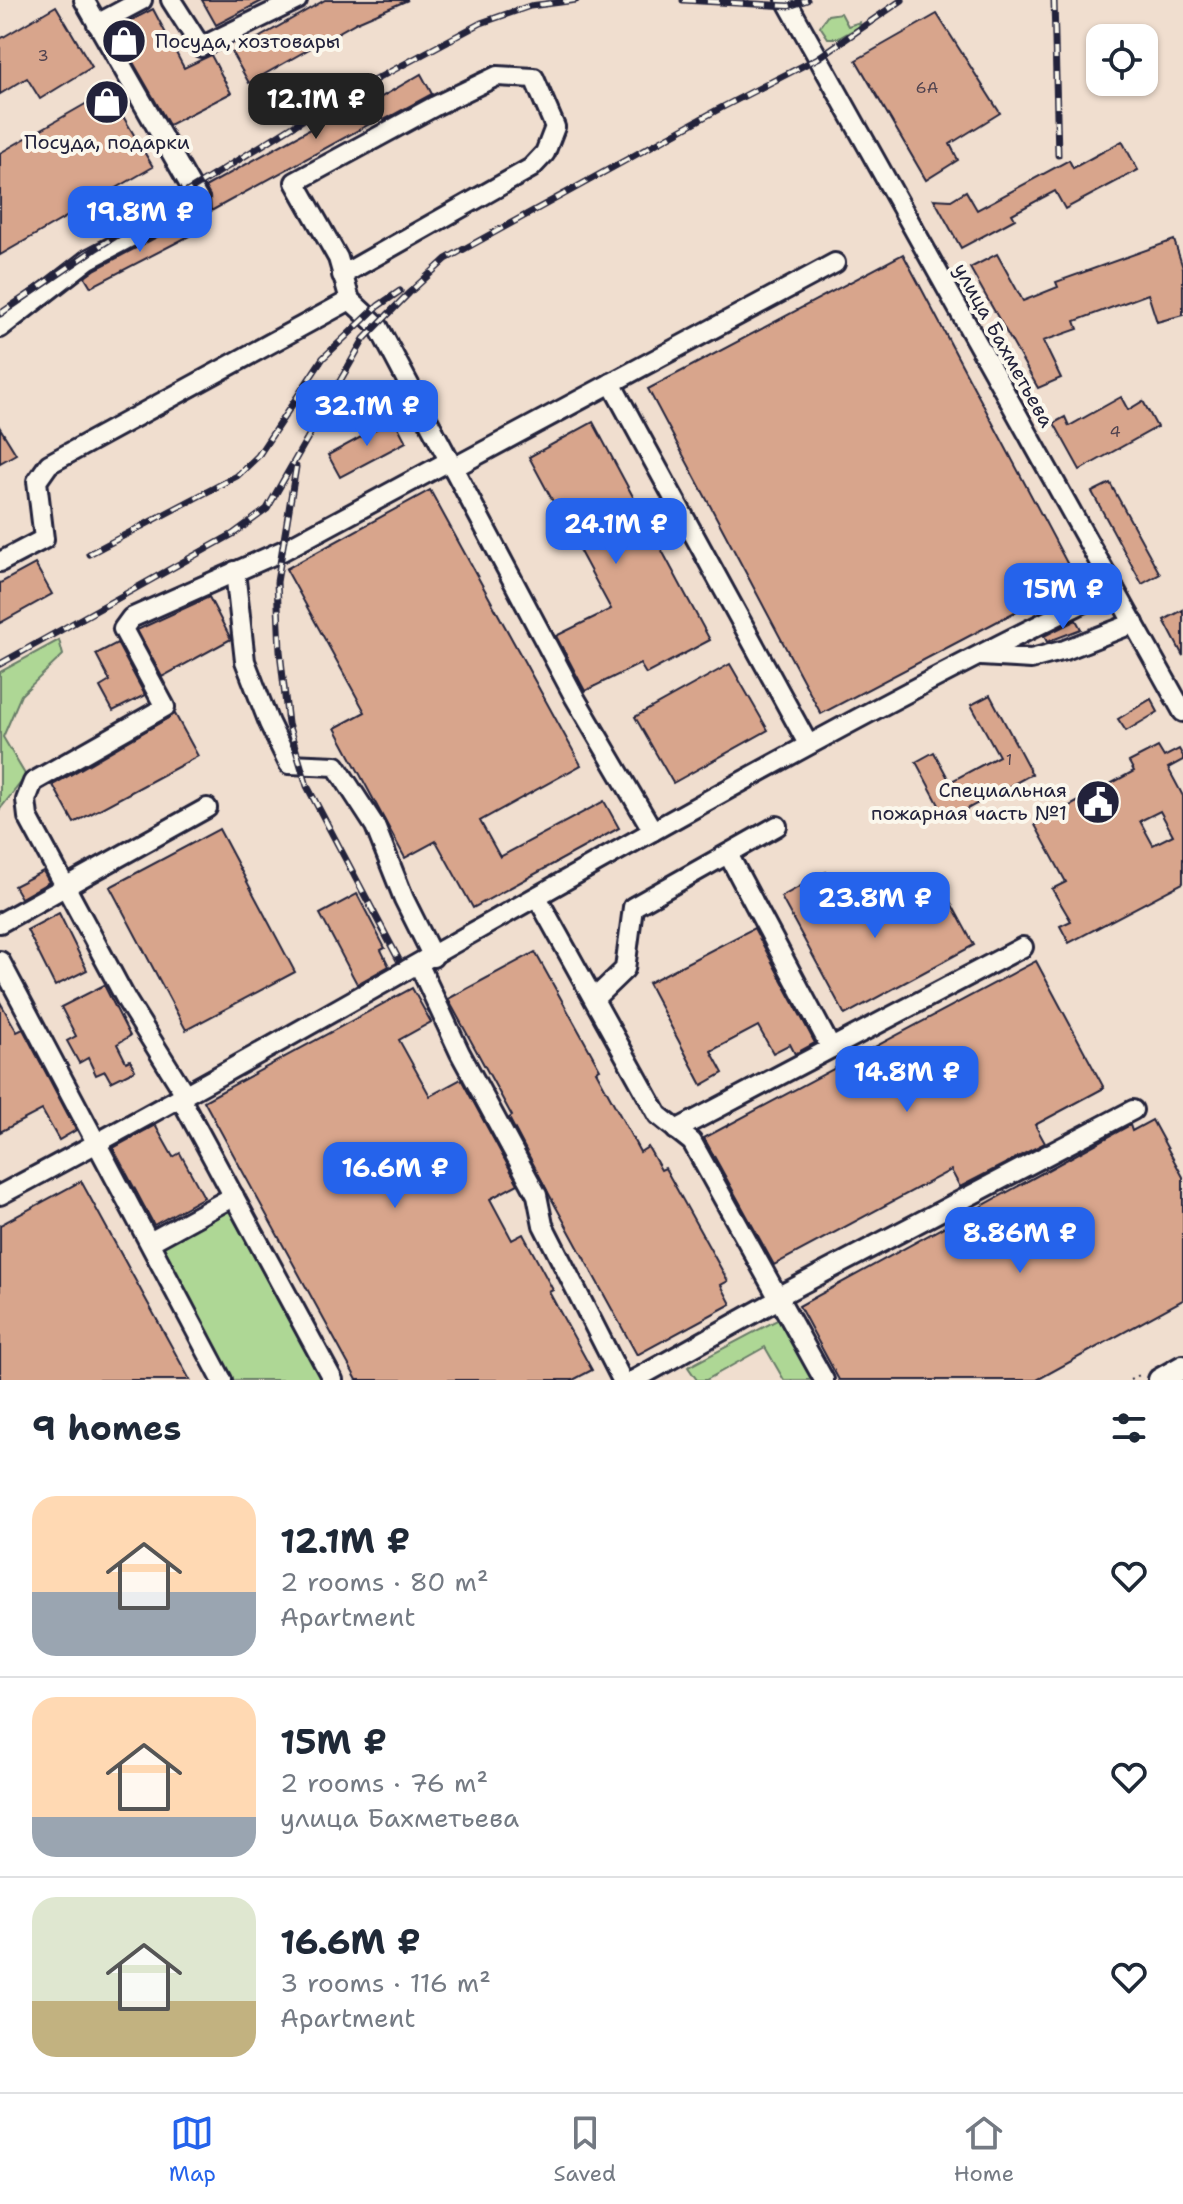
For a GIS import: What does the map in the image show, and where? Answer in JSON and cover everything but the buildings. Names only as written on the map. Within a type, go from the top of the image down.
[{"type":"main road","points":[[1160,1380],[1183,1367]]},
{"type":"street","points":[[0,328],[89,259],[199,201],[84,0]]},
{"type":"street","points":[[97,24],[142,0]]},
{"type":"street","points":[[171,0],[201,47],[297,0]]},
{"type":"street","name":"улица Бахметьева","points":[[786,0],[1183,712]]},
{"type":"street","points":[[342,275],[531,168],[545,153],[555,127],[534,78],[497,76],[295,182],[338,258],[342,275],[350,300],[378,326],[575,698],[653,831]]},
{"type":"street","points":[[333,1380],[182,1096],[28,817],[26,800],[33,782],[165,707],[123,629],[131,618],[282,551],[611,383],[835,263]]},
{"type":"street","points":[[0,562],[44,539],[37,481],[49,464],[350,300]]},
{"type":"street","points":[[611,383],[808,744]]},
{"type":"street","points":[[235,571],[245,661],[269,723],[289,764],[336,766],[375,826],[460,1053],[537,1195],[543,1225],[622,1380]]},
{"type":"street","points":[[0,1195],[426,961],[808,744],[1114,588]]},
{"type":"street","points":[[981,656],[1031,659],[1065,650],[1134,623]]},
{"type":"street","points":[[1167,682],[1183,671]]},
{"type":"street","points":[[0,923],[207,808]]},
{"type":"street","points":[[594,999],[625,969],[633,907],[777,826]]},
{"type":"street","points":[[728,854],[831,1048]]},
{"type":"street","points":[[537,897],[658,1115],[692,1142],[824,1380]]},
{"type":"street","points":[[676,1130],[1023,947]]},
{"type":"street","points":[[0,961],[222,1380]]},
{"type":"street","points":[[634,1380],[779,1298],[1133,1110]]},
{"type":"street","points":[[150,1242],[234,1196]]},
{"type":"green space","points":[[841,13],[848,26],[860,22],[859,27],[839,38],[828,38],[820,26],[828,15]]},
{"type":"green space","points":[[59,640],[63,655],[21,695],[3,737],[26,776],[0,809],[0,672]]},
{"type":"green space","points":[[227,1207],[321,1380],[230,1380],[157,1245]]},
{"type":"green space","points":[[779,1319],[816,1380],[784,1380],[765,1347],[706,1380],[697,1380],[688,1367]]},
{"type":"railway","points":[[0,314],[95,249],[317,111],[481,23],[530,6],[576,0]]},
{"type":"railway","points":[[683,0],[789,6],[807,0]]},
{"type":"railway","points":[[0,664],[233,534],[267,509],[364,339],[446,259],[818,58],[902,0]]},
{"type":"railway","points":[[1054,0],[1058,155]]},
{"type":"railway","points":[[89,554],[237,476],[258,456],[323,358],[378,306],[400,291]]},
{"type":"railway","points":[[296,467],[277,582],[288,724],[307,786],[399,960]]},
{"type":"place","name":"Посуда, хозтовары","points":[[124,41]]},
{"type":"place","name":"Посуда, подарки","points":[[107,102]]},
{"type":"place","name":"Специальная пожарная часть №1","points":[[1098,802]]}]
